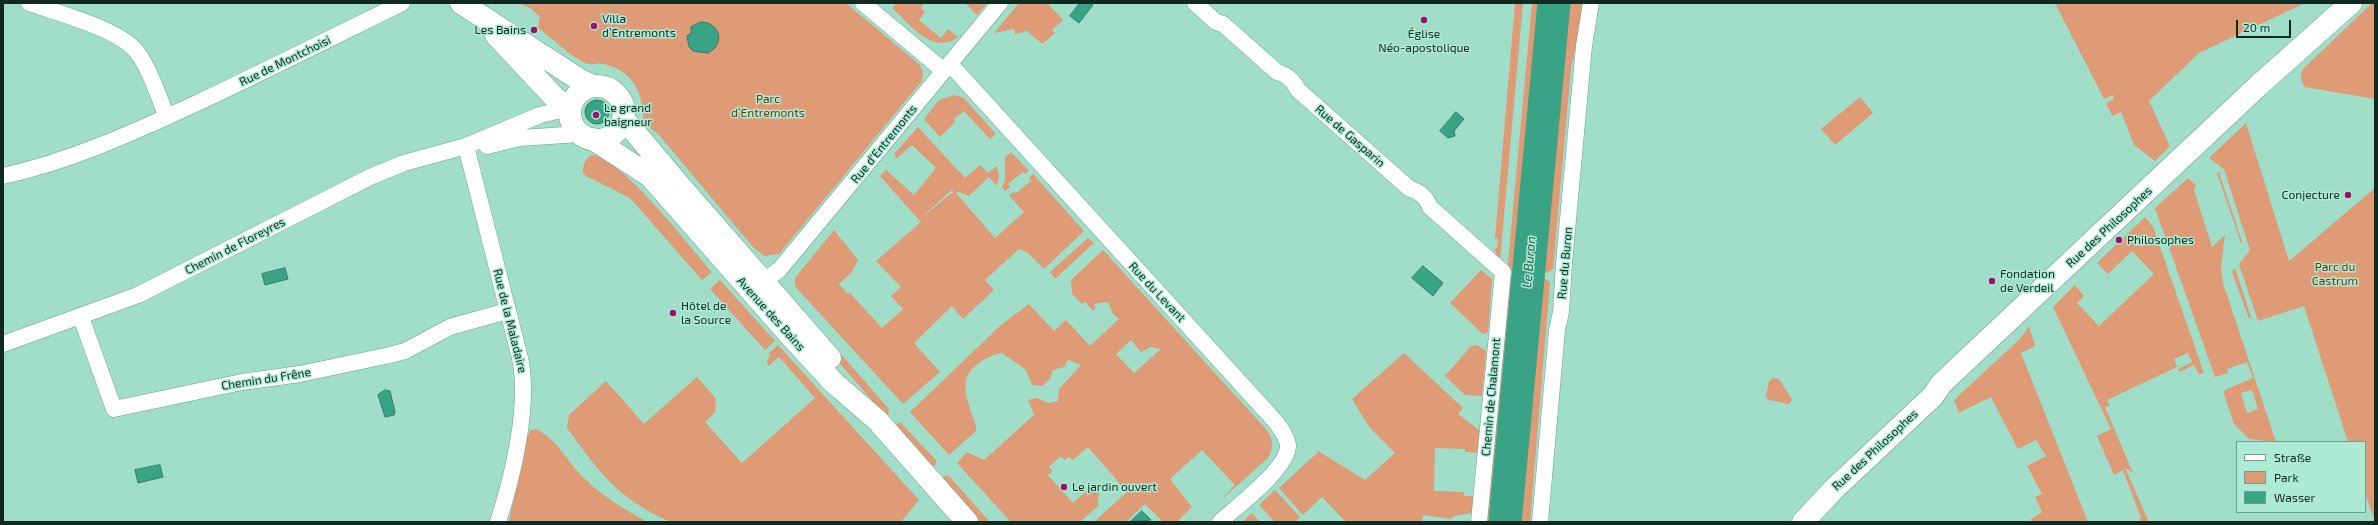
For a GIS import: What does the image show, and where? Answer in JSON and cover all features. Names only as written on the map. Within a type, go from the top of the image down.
[{"type":"main road","name":"Rue des Philosophes","points":[[1803,522],[1834,489],[1933,396],[1941,384],[2254,90],[2351,3]]},
{"type":"main road","points":[[467,8],[580,80],[593,86],[609,89],[616,94],[623,109],[623,118],[616,132],[609,136],[586,136],[571,122],[570,108],[580,91],[593,86]]},
{"type":"main road","points":[[467,8],[556,99],[570,108]]},
{"type":"main road","name":"Avenue des Bains","points":[[623,118],[674,180],[844,373],[877,420],[967,522]]},
{"type":"main road","name":"Avenue des Bains","points":[[586,136],[650,176],[671,202],[834,384],[877,420]]},
{"type":"street","points":[[29,3],[108,31],[122,38],[131,45],[141,58],[167,117]]},
{"type":"street","name":"Rue de Montchoisi","points":[[3,176],[81,154],[167,117],[280,64],[402,3]]},
{"type":"street","name":"Rue du Levant","points":[[863,3],[947,68],[1275,421],[1283,432],[1288,444],[1284,461],[1220,522]]},
{"type":"street","name":"Rue d'Entremonts","points":[[764,282],[779,270],[1000,3]]},
{"type":"street","name":"Rue de Gasparin","points":[[1195,3],[1216,22],[1223,24],[1277,72],[1283,74],[1296,85],[1298,90],[1410,189],[1422,196],[1430,207],[1503,272]]},
{"type":"street","name":"Rue du Buron","points":[[1540,522],[1557,330],[1561,312],[1564,263],[1584,46],[1591,3]]},
{"type":"street","name":"Chemin de Floreyres","points":[[3,344],[81,317],[167,281],[370,177],[404,164],[466,146],[540,115],[570,108]]},
{"type":"street","name":"Chemin de Floreyres","points":[[466,146],[486,146],[520,138],[586,136]]},
{"type":"street","name":"Rue de la Maladaire","points":[[466,146],[523,372],[524,399],[508,491],[498,522]]},
{"type":"street","name":"Avenue des Bains","points":[[671,202],[681,200],[752,280],[760,284],[764,282]]},
{"type":"street","name":"Chemin de Chalamont","points":[[1479,522],[1503,272]]},
{"type":"street","name":"Chemin du Frêne","points":[[81,317],[114,409],[242,382],[300,374],[390,355],[405,351],[450,327],[508,311]]},
{"type":"green space","name":"Parc d’Entremonts","points":[[515,3],[846,3],[920,65],[923,73],[922,81],[779,254],[764,256],[753,247],[658,134],[643,122],[643,111],[639,93],[629,78],[614,67],[602,64],[587,64],[579,60],[538,28],[540,17],[526,6]]},
{"type":"green space","points":[[897,3],[925,3],[921,8],[925,12],[919,20],[941,38],[948,29],[958,37],[948,42],[939,43],[922,36],[892,8]]},
{"type":"green space","points":[[965,3],[987,3],[977,15]]},
{"type":"green space","points":[[1019,3],[1047,3],[1063,20],[1052,30],[1055,33],[1042,44],[1027,31],[1015,34],[1014,29],[994,33]]},
{"type":"green space","points":[[1515,3],[1523,3],[1500,261],[1494,249],[1497,248],[1498,239],[1495,238]]},
{"type":"green space","points":[[1532,3],[1546,3],[1522,271],[1509,270],[1508,263]]},
{"type":"green space","points":[[1561,3],[1582,3],[1579,33],[1571,68],[1553,269],[1547,273],[1536,272]]},
{"type":"green space","points":[[2055,3],[2305,3],[2199,53],[2149,101],[2170,146],[2155,161],[2134,145],[2121,112],[2112,116],[2106,103],[2114,99],[2113,95],[2104,99]]},
{"type":"green space","points":[[2372,3],[2375,3],[2375,99],[2305,87],[2301,78],[2303,69]]},
{"type":"green space","points":[[955,95],[964,98],[996,134],[990,139],[964,111],[954,119],[955,122],[940,137],[924,119],[939,100]]},
{"type":"green space","points":[[1860,97],[1873,113],[1835,145],[1821,129]]},
{"type":"green space","name":"Parc du Castrum","points":[[2246,123],[2289,261],[2375,188],[2375,522],[2366,496],[2366,441],[2348,441],[2304,306],[2258,321],[2239,264],[2250,250],[2224,169],[2209,158]]},
{"type":"green space","points":[[918,127],[965,178],[980,165],[988,173],[997,166],[999,175],[997,186],[989,177],[969,196],[958,192],[956,193],[995,238],[1024,212],[1009,195],[1014,192],[1016,193],[1031,181],[1029,178],[1033,174],[1084,231],[1044,269],[1028,253],[1019,249],[985,280],[994,290],[963,319],[952,306],[914,343],[940,372],[903,404],[795,286],[795,278],[834,230],[858,260],[852,272],[839,284],[848,294],[850,293],[882,328],[903,309],[891,296],[901,287],[876,261],[921,222],[880,176],[886,170],[914,195],[936,168],[912,145],[897,158],[894,154]],"holes":[[[952,190],[953,192],[925,215]]]},
{"type":"green space","points":[[1011,152],[1029,171],[1025,174],[1023,172],[1008,184],[1010,187],[1005,191],[1002,187],[1005,180],[1005,157]]},
{"type":"green space","points":[[592,155],[605,160],[638,187],[712,272],[702,280],[630,198],[586,176],[583,173],[584,165],[586,160]]},
{"type":"green space","points":[[2219,172],[2242,241],[2241,243],[2217,173]]},
{"type":"green space","points":[[2188,178],[2196,185],[2194,190],[2212,247],[2225,235],[2221,267],[2223,283],[2276,441],[2249,439],[2234,424],[2224,394],[2225,390],[2253,378],[2247,362],[2227,369],[2228,373],[2215,377],[2155,208]],"holes":[[[2252,390],[2258,409],[2247,413],[2241,393]]]},
{"type":"green space","points":[[2145,217],[2153,227],[2204,373],[2199,375],[2194,365],[2180,372],[2178,369],[2192,362],[2188,353],[2174,359],[2177,367],[2107,400],[2110,406],[2105,407],[2133,473],[2125,468],[2149,522],[2140,522],[2139,520],[2141,518],[2123,470],[2114,475],[2097,436],[2111,429],[2053,307],[2075,285],[2084,296],[2077,303],[2099,326],[2154,274],[2132,251],[2108,274],[2097,263]]},
{"type":"green space","points":[[1088,238],[1094,243],[1055,279],[1050,272]]},
{"type":"green space","points":[[1103,250],[1268,431],[1272,442],[1272,449],[1269,457],[1220,501],[1235,485],[1202,450],[1170,479],[1192,507],[1177,522],[1163,522],[1145,504],[1126,522],[1094,522],[1127,492],[1088,447],[1073,460],[1069,457],[1065,460],[1061,456],[1049,467],[1053,471],[1048,475],[1073,503],[1094,484],[1099,487],[1098,506],[1080,522],[1011,522],[957,463],[967,452],[984,460],[1034,415],[1028,400],[1037,398],[1049,403],[1058,401],[1059,389],[1081,365],[1068,360],[1064,367],[1053,370],[1050,379],[1042,386],[1032,385],[1026,370],[1002,353],[990,356],[979,363],[967,376],[966,384],[966,392],[976,426],[976,431],[949,455],[910,412],[1001,325],[1029,304],[1054,331],[1066,320],[1090,346],[1119,319],[1113,314],[1108,302],[1094,304],[1096,308],[1093,311],[1085,302],[1082,304],[1072,294],[1071,280]],"holes":[[[1131,340],[1141,352],[1151,347],[1161,349],[1134,373],[1116,354]]]},
{"type":"green space","points":[[2235,268],[2251,317],[2249,319],[2232,272]]},
{"type":"green space","points":[[1481,270],[1492,279],[1488,332],[1483,334],[1450,303]]},
{"type":"green space","points":[[1510,275],[1522,276],[1499,522],[1486,522]]},
{"type":"green space","points":[[1535,277],[1544,278],[1550,282],[1530,522],[1512,522]]},
{"type":"green space","points":[[720,280],[775,341],[765,350],[710,289]]},
{"type":"green space","points":[[812,321],[889,409],[888,415],[884,414],[806,325]]},
{"type":"green space","points":[[2029,326],[2035,346],[2021,353],[2088,522],[2032,522],[2031,519],[2042,512],[2035,497],[2042,494],[2027,466],[2046,456],[2036,440],[2018,449],[1991,397],[1959,413],[1954,400],[2021,338]]},
{"type":"green space","points":[[778,345],[919,500],[901,522],[670,522],[651,513],[611,483],[590,459],[567,428],[569,415],[606,381],[644,424],[697,377],[716,399],[715,413],[705,422],[742,463],[815,398],[779,357],[768,366],[767,360],[770,357],[769,353]]},
{"type":"green space","points":[[1477,345],[1486,351],[1482,396],[1465,395],[1445,376],[1471,346]]},
{"type":"green space","points":[[1404,353],[1463,408],[1458,414],[1480,431],[1479,453],[1465,452],[1465,449],[1435,448],[1434,491],[1464,492],[1464,496],[1478,496],[1473,513],[1454,516],[1452,519],[1423,515],[1422,522],[1346,522],[1322,497],[1303,515],[1279,488],[1318,452],[1315,449],[1365,480],[1395,453],[1370,428],[1352,399]]},
{"type":"green space","points":[[1773,378],[1779,379],[1792,399],[1788,404],[1769,400],[1766,397],[1769,381]]},
{"type":"green space","points":[[900,422],[936,460],[936,465],[931,466],[897,428],[896,425]]},
{"type":"green space","points":[[536,429],[551,439],[579,472],[599,492],[648,522],[509,522],[526,439],[531,430]]},
{"type":"green space","points":[[946,475],[950,477],[990,522],[980,522],[945,483],[943,478]]},
{"type":"green space","points":[[1275,490],[1300,517],[1295,522],[1275,522],[1259,505]]},
{"type":"green space","points":[[1252,513],[1260,522],[1242,522]]},
{"type":"water","points":[[1080,3],[1090,3],[1093,5],[1079,23],[1070,16]]},
{"type":"water","points":[[701,22],[713,26],[718,34],[719,39],[717,44],[714,49],[708,53],[693,51],[689,47],[687,36],[691,33],[691,27]]},
{"type":"water","points":[[597,100],[606,103],[609,112],[606,121],[597,124],[588,121],[585,112],[588,103]]},
{"type":"water","points":[[1456,112],[1464,119],[1454,131],[1455,136],[1448,138],[1440,131]]},
{"type":"water","points":[[1423,266],[1443,283],[1433,296],[1412,278]]},
{"type":"water","points":[[285,268],[288,279],[265,285],[262,274]]},
{"type":"water","points":[[385,390],[390,391],[395,412],[394,415],[385,417],[378,395]]},
{"type":"water","points":[[160,465],[163,477],[138,483],[135,470]]},
{"type":"water","points":[[1142,511],[1151,520],[1130,522]]},
{"type":"waterway","name":"Le Buron","points":[[1505,522],[1554,3]]},
{"type":"place","name":"Église Néo-apostolique","points":[[1424,20]]},
{"type":"place","name":"Villa d’Entremonts","points":[[594,26]]},
{"type":"place","name":"Les Bains","points":[[534,30]]},
{"type":"place","name":"Le grand baigneur","points":[[596,115]]},
{"type":"place","name":"Conjecture","points":[[2348,195]]},
{"type":"place","name":"Philosophes","points":[[2119,240]]},
{"type":"place","name":"Fondation de Verdeil","points":[[1992,281]]},
{"type":"place","name":"Hôtel de la Source","points":[[673,313]]},
{"type":"place","name":"Le jardin ouvert","points":[[1064,487]]}]
